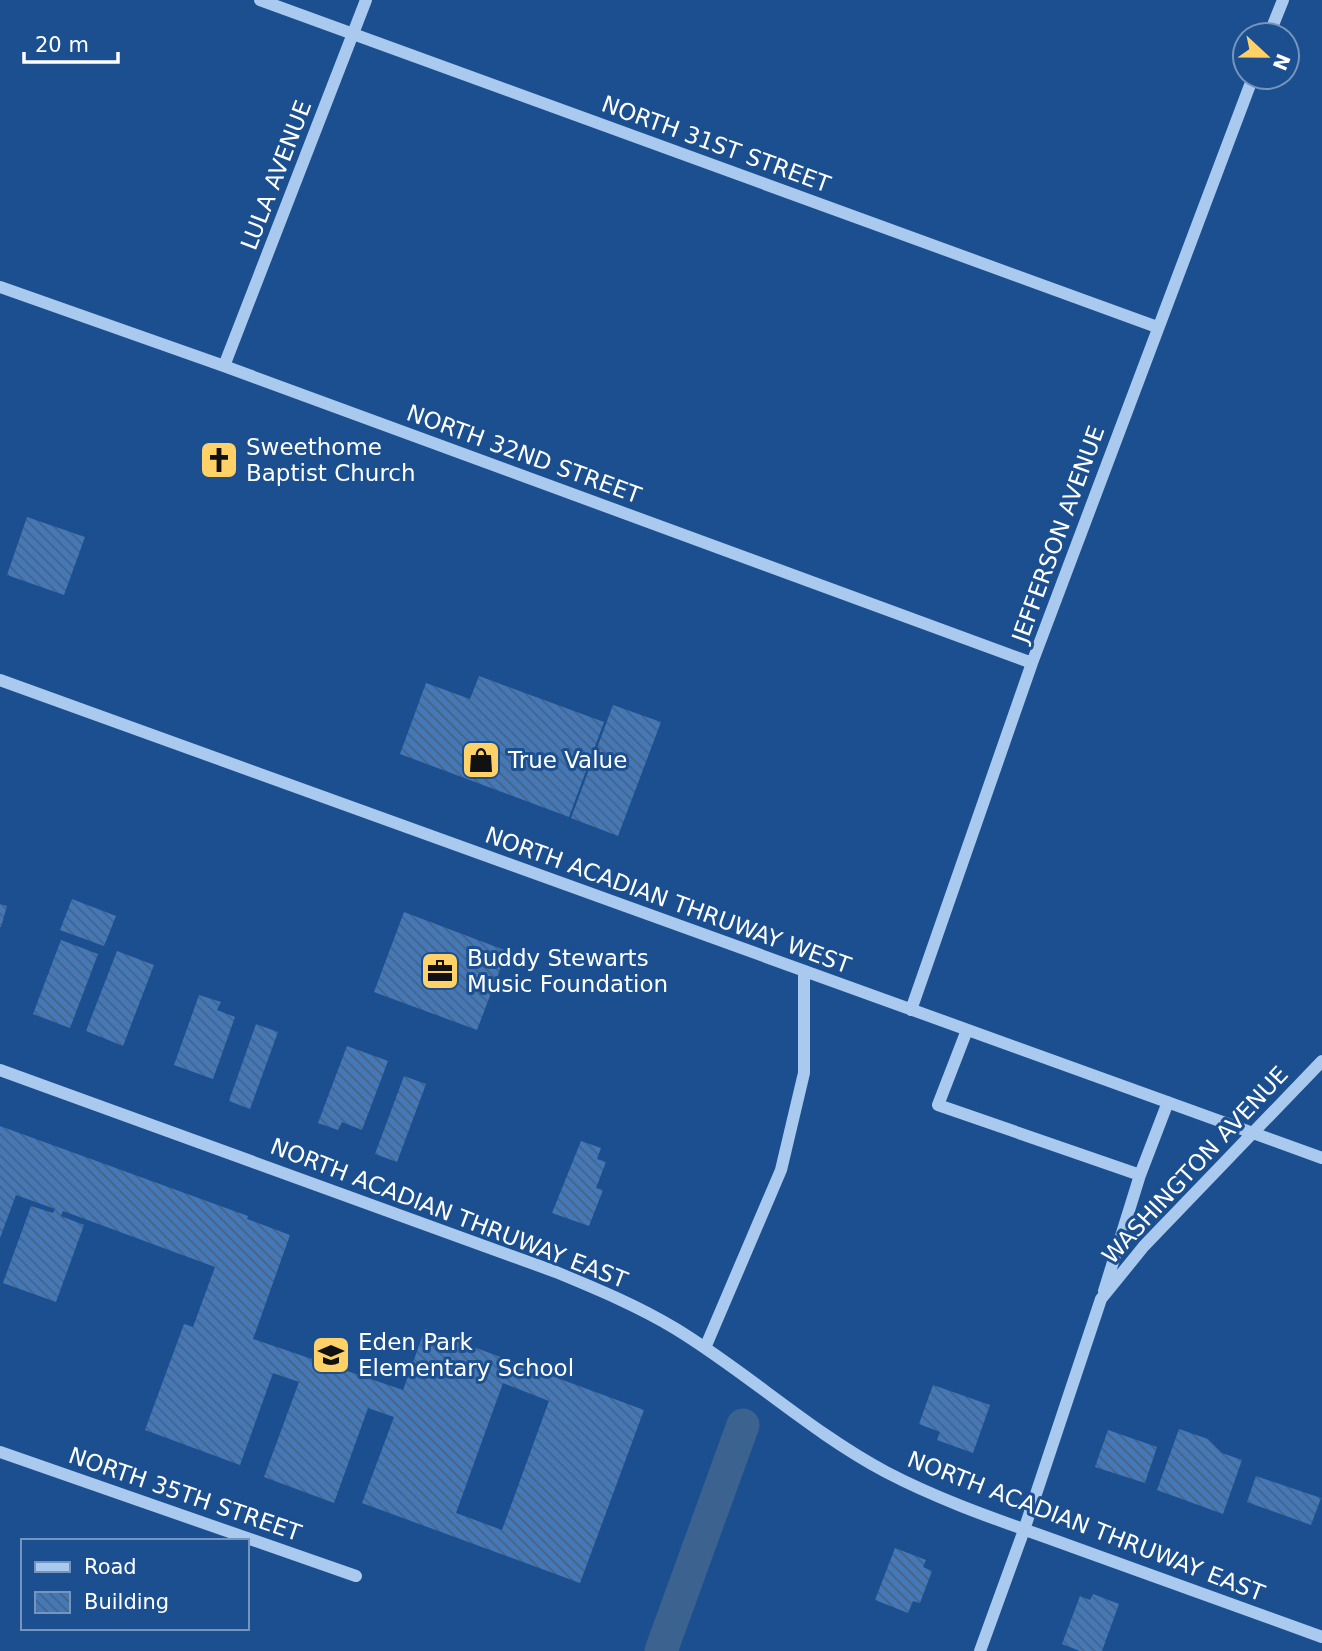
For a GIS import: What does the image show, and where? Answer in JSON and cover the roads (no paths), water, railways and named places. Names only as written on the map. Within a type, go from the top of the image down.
[{"type":"street","name":"NORTH 31ST STREET","points":[[260,0],[1157,327]]},
{"type":"street","name":"LULA AVENUE","points":[[224,366],[366,0]]},
{"type":"street","points":[[1275,21],[1283,0]]},
{"type":"street","name":"JEFFERSON AVENUE","points":[[911,1010],[1032,663],[1248,91]]},
{"type":"street","name":"NORTH 32ND STREET","points":[[0,287],[224,366],[1032,663]]},
{"type":"street","name":"NORTH ACADIAN THRUWAY WEST","points":[[0,680],[1322,1158]]},
{"type":"street","points":[[705,1349],[781,1170],[804,1073],[804,971]]},
{"type":"street","points":[[967,1030],[938,1105],[1140,1175]]},
{"type":"street","name":"WASHINGTON AVENUE","points":[[1101,1299],[1144,1247],[1322,1061]]},
{"type":"street","name":"NORTH ACADIAN THRUWAY EAST","points":[[0,1070],[556,1272],[645,1311],[705,1349],[834,1441],[885,1471],[931,1493],[1024,1530],[1322,1637]]},
{"type":"street","name":"WASHINGTON AVENUE","points":[[980,1651],[1024,1530],[1140,1175],[1168,1102]]},
{"type":"street","name":"NORTH 35TH STREET","points":[[0,1452],[356,1576]]},
{"type":"waterway","points":[[661,1651],[743,1425]]},
{"type":"place","name":"Sweethome Baptist Church","points":[[219,460]]},
{"type":"place","name":"True Value","points":[[481,760]]},
{"type":"place","name":"Buddy Stewarts Music Foundation","points":[[440,971]]},
{"type":"place","name":"Eden Park Elementary School","points":[[331,1355]]}]
